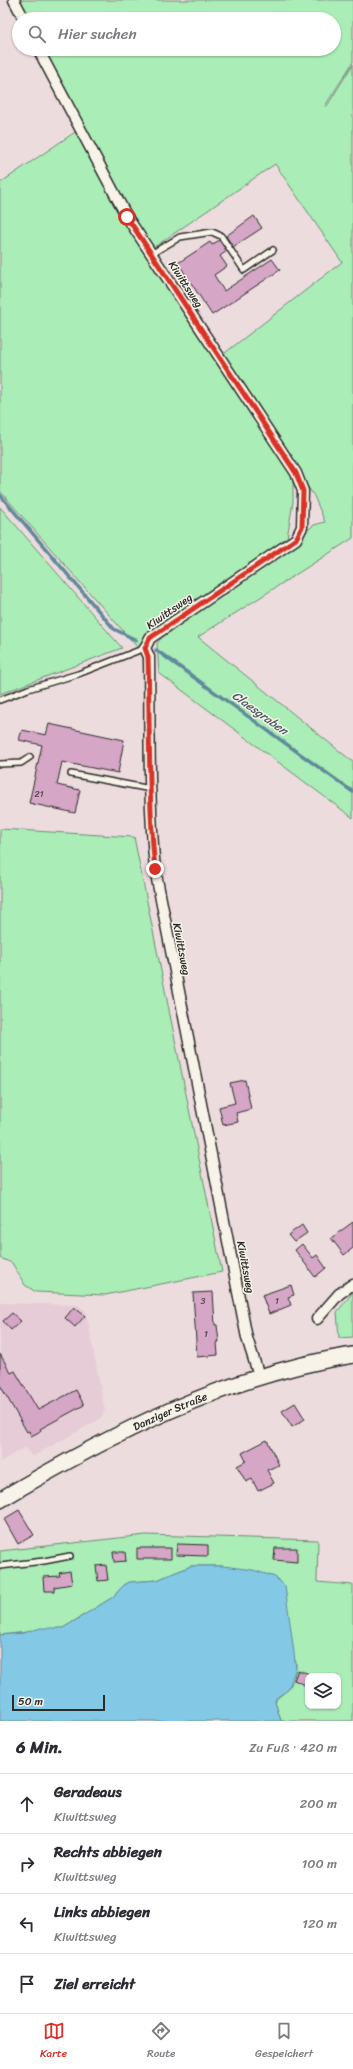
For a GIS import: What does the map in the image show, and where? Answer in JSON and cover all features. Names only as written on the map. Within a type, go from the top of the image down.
[{"type":"street","points":[[14,0],[20,12]]},
{"type":"street","name":"Kiwittsweg","points":[[42,56],[127,217],[296,473],[303,491],[302,527],[296,539],[150,638],[145,648],[148,657],[152,789],[151,826],[155,869],[247,1338],[259,1376]]},
{"type":"street","points":[[317,1319],[339,1294],[353,1284]]},
{"type":"street","name":"Danziger Straße","points":[[0,1500],[66,1462],[150,1420],[259,1376],[293,1366],[353,1355]]},
{"type":"lane","points":[[151,254],[180,237],[212,232],[220,236],[244,270],[273,250]]},
{"type":"lane","points":[[0,700],[28,689],[78,674],[145,648]]},
{"type":"lane","points":[[0,764],[21,763],[30,757]]},
{"type":"lane","points":[[71,774],[152,789]]},
{"type":"lane","points":[[0,1566],[44,1561],[70,1556]]},
{"type":"shaded area","points":[[0,1303],[78,1305],[86,1311],[105,1411],[100,1419],[32,1457],[25,1447],[0,1462]]},
{"type":"green space","points":[[16,0],[353,0],[353,62],[325,106],[327,106],[353,64],[353,538],[198,637],[353,762],[353,818],[159,673],[157,643],[172,626],[253,573],[314,525],[325,522],[314,496],[221,356],[342,262],[275,164],[150,250],[45,56],[341,56],[341,12],[22,12]]},
{"type":"green space","points":[[78,130],[293,476],[293,502],[286,544],[174,617],[138,648],[0,491],[0,183]]},
{"type":"green space","points":[[0,507],[122,648],[0,694]]},
{"type":"green space","points":[[0,829],[134,837],[222,1272],[105,1295],[36,1292],[25,1285],[12,1263],[0,1258]]},
{"type":"green space","points":[[353,1292],[353,1337],[339,1338],[337,1312]]},
{"type":"green space","points":[[146,1535],[318,1540],[317,1582],[353,1585],[353,1721],[281,1721],[275,1702],[291,1685],[295,1674],[296,1662],[223,1566],[191,1566],[157,1580],[130,1582],[124,1585],[113,1597],[63,1628],[0,1635],[0,1551]]},
{"type":"water","points":[[191,1566],[223,1566],[253,1570],[275,1577],[285,1586],[296,1668],[288,1690],[276,1698],[275,1702],[281,1721],[0,1721],[0,1635],[23,1633],[41,1628],[63,1628],[113,1597],[124,1585],[130,1582],[157,1580]]},
{"type":"building","points":[[254,216],[262,228],[233,247],[226,236]]},
{"type":"building","points":[[219,240],[227,251],[220,256],[227,266],[214,275],[224,291],[272,259],[280,270],[212,315],[178,263],[210,242],[212,245]]},
{"type":"building","points":[[49,724],[124,740],[118,773],[62,762],[57,785],[80,790],[75,813],[29,803],[42,745],[19,740],[22,730],[46,735]]},
{"type":"building","points":[[245,1080],[251,1109],[236,1113],[238,1122],[223,1125],[219,1107],[235,1103],[230,1083]]},
{"type":"building","points":[[353,1222],[353,1248],[344,1255],[331,1238]]},
{"type":"building","points":[[302,1225],[307,1233],[294,1242],[288,1235]]},
{"type":"building","points":[[302,1244],[313,1258],[317,1255],[326,1268],[315,1277],[295,1250]]},
{"type":"building","points":[[291,1285],[294,1295],[288,1297],[291,1305],[269,1314],[262,1295]]},
{"type":"building","points":[[213,1292],[215,1325],[217,1325],[219,1342],[217,1342],[218,1355],[197,1357],[193,1293]]},
{"type":"building","points":[[74,1307],[85,1316],[75,1327],[65,1318]]},
{"type":"building","points":[[12,1313],[21,1321],[11,1330],[3,1321]]},
{"type":"building","points":[[0,1354],[11,1373],[15,1371],[38,1410],[76,1390],[84,1405],[40,1429],[41,1431],[31,1436],[29,1431],[27,1432],[0,1385]]},
{"type":"building","points":[[295,1403],[305,1419],[292,1427],[282,1411]]},
{"type":"building","points":[[267,1440],[279,1465],[267,1470],[274,1483],[258,1491],[252,1479],[246,1482],[237,1466],[246,1461],[242,1453]]},
{"type":"building","points":[[19,1510],[34,1535],[18,1544],[4,1519]]},
{"type":"building","points":[[177,1544],[208,1545],[208,1556],[176,1555]]},
{"type":"building","points":[[137,1548],[171,1548],[171,1559],[137,1559]]},
{"type":"building","points":[[275,1548],[297,1548],[297,1562],[274,1560]]},
{"type":"building","points":[[113,1552],[125,1552],[126,1561],[114,1562]]},
{"type":"building","points":[[106,1565],[108,1580],[98,1581],[96,1566]]},
{"type":"building","points":[[70,1571],[72,1584],[54,1587],[54,1591],[44,1591],[43,1577],[60,1576],[59,1573]]},
{"type":"building","points":[[298,1670],[306,1673],[305,1673],[305,1685],[294,1680]]},
{"type":"waterway","name":"Claesgraben","points":[[0,495],[114,629],[136,640]]},
{"type":"waterway","name":"Claesgraben","points":[[156,650],[353,792]]},
{"type":"route","points":[[127,217],[296,473],[303,491],[302,527],[296,539],[150,638],[145,648],[148,657],[152,789],[151,826],[155,869]]}]
